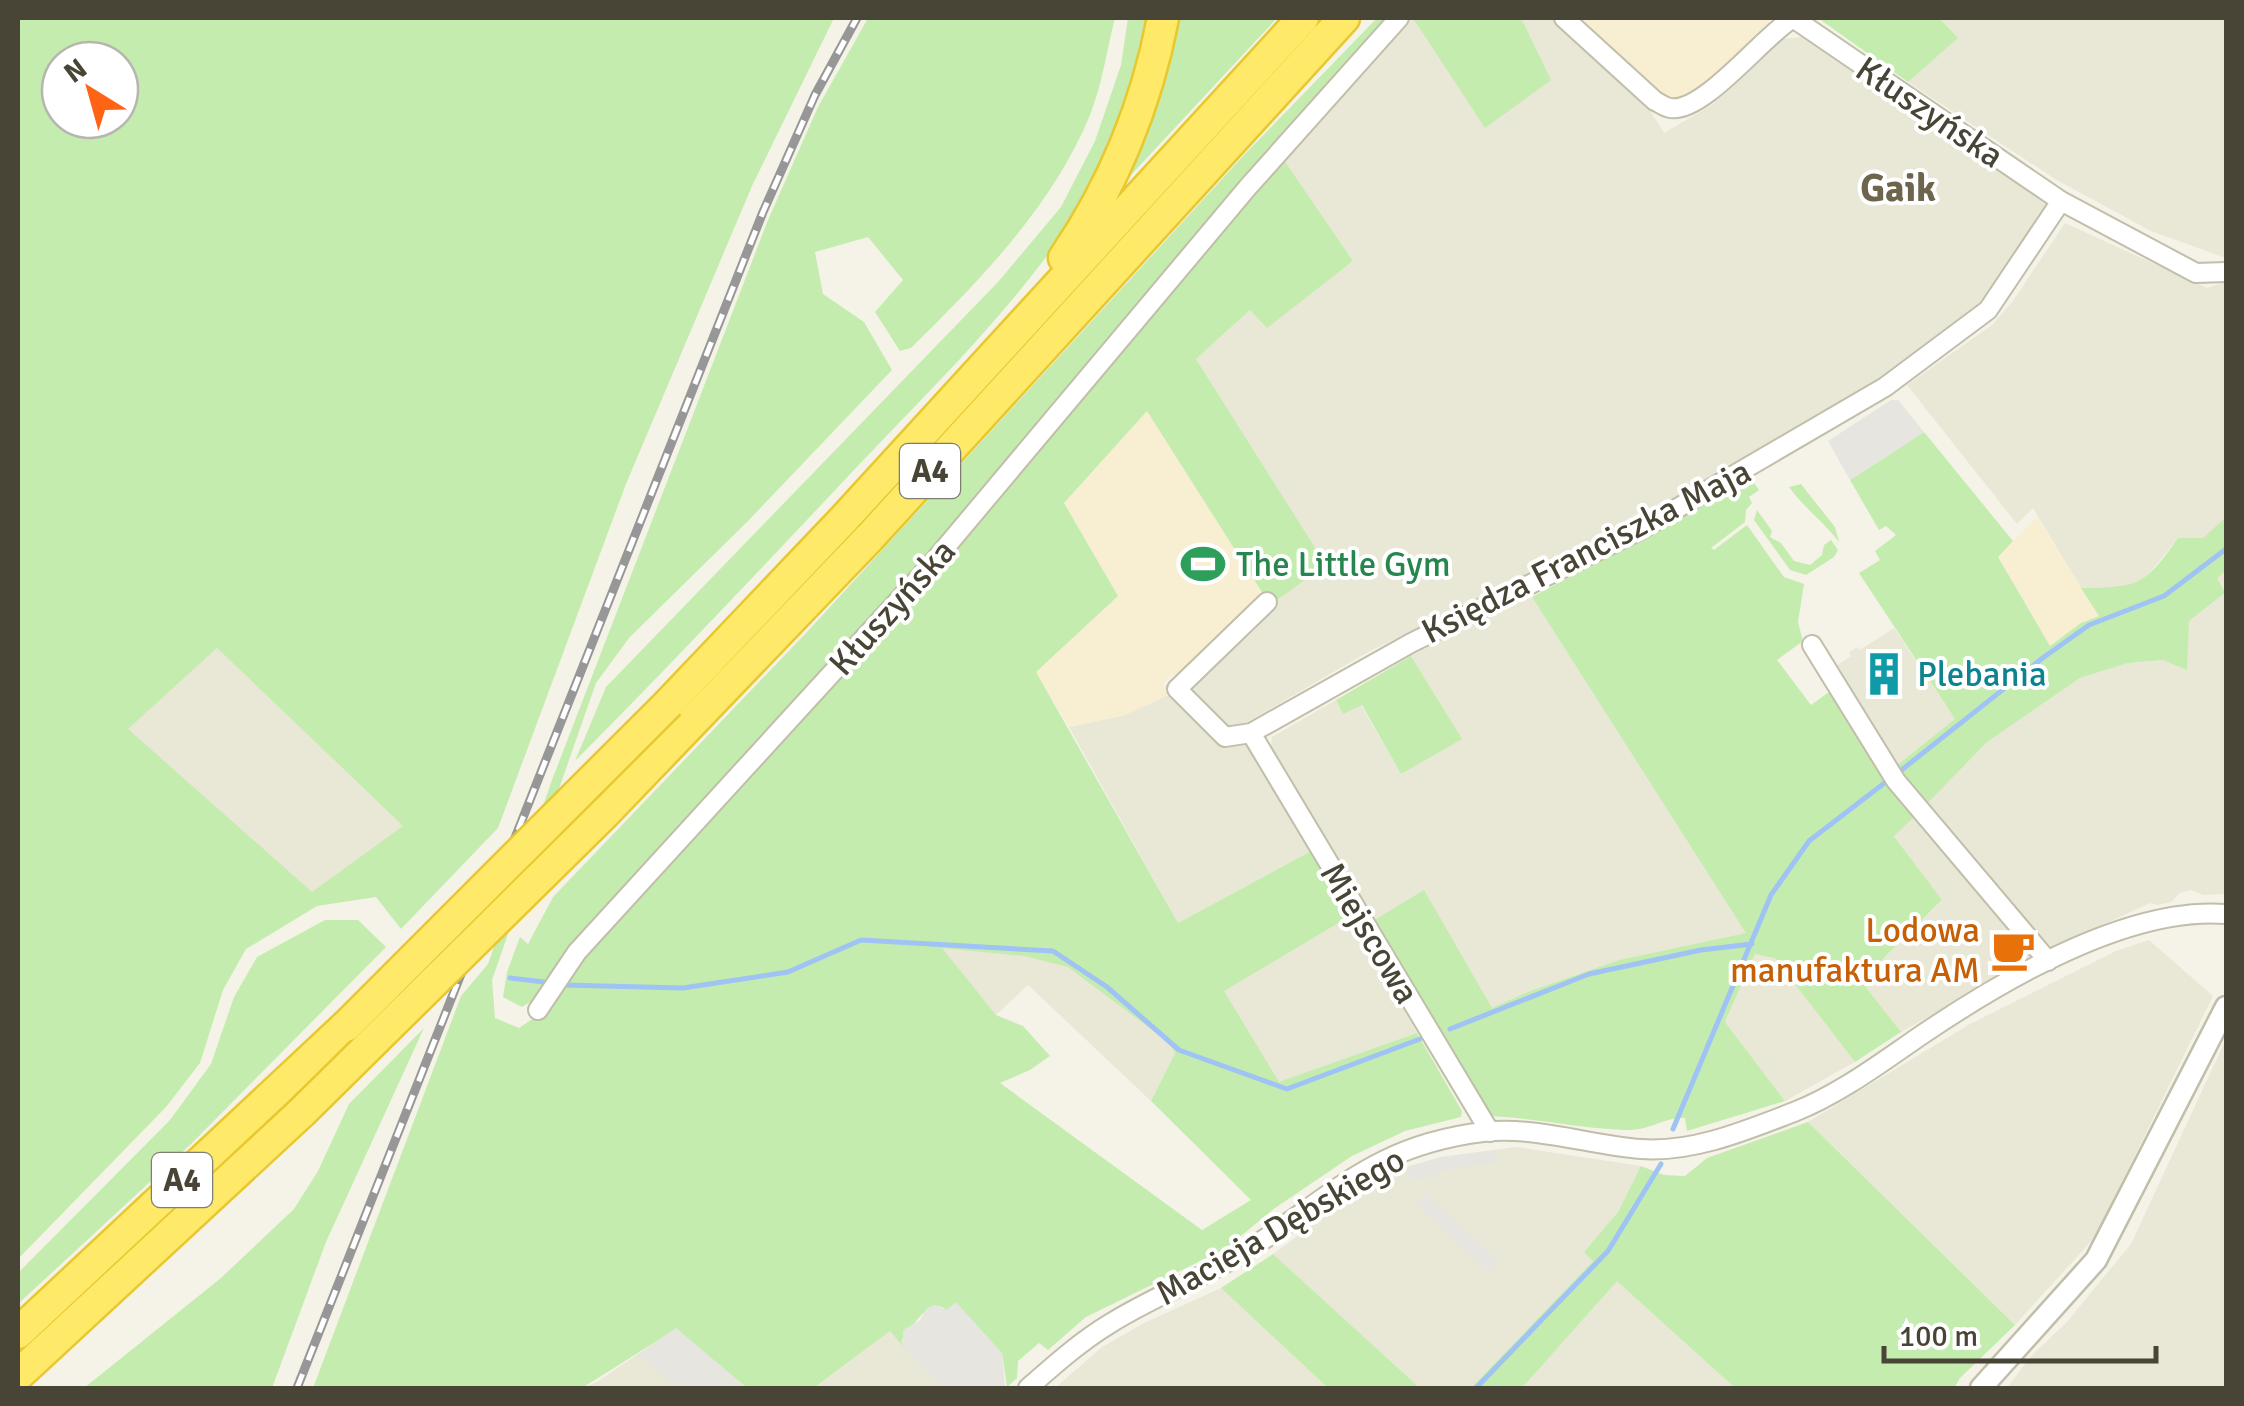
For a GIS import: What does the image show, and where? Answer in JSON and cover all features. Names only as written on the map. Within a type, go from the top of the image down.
[{"type":"highway","points":[[1013,334],[1102,194],[1142,100],[1162,18]]},
{"type":"highway","name":"A4","points":[[18,1333],[346,1026],[669,703],[843,520],[1302,18]]},
{"type":"highway","name":"A4","points":[[18,1375],[302,1112],[604,813],[870,537],[1344,18]]},
{"type":"street","name":"Kłuszyńska","points":[[538,1010],[577,952],[940,554],[1261,172],[1399,18]]},
{"type":"street","name":"Kłuszyńska","points":[[1564,18],[1655,101],[1672,108],[1692,104],[1710,91],[1774,30],[1793,18],[2061,201],[2196,273],[2226,272]]},
{"type":"street","name":"Księdza Franciszka Maja","points":[[1251,733],[1411,642],[1640,530],[1885,387],[1988,310],[2061,201]]},
{"type":"street","points":[[1251,733],[1225,737],[1177,688],[1266,602]]},
{"type":"street","points":[[1812,645],[1896,781],[2048,961]]},
{"type":"street","name":"Miejscowa","points":[[1251,733],[1490,1132]]},
{"type":"street","name":"Macieja Dębskiego","points":[[1028,1388],[1114,1321],[1194,1282],[1251,1248],[1364,1169],[1436,1138],[1490,1132],[1545,1133],[1654,1149],[1736,1134],[1805,1108],[1959,1010],[2048,961],[2150,920],[2196,911],[2226,914]]},
{"type":"street","points":[[1981,1388],[2096,1260],[2226,1007]]},
{"type":"shaded area","points":[[1413,18],[1552,18],[1651,112],[1664,133],[1712,105],[1782,39],[1802,37],[2046,204],[2047,214],[1986,303],[1873,383],[1684,499],[1368,652],[1235,729],[1224,724],[1188,686],[1270,605],[1325,564],[1196,359],[1251,309],[1267,327],[1353,261],[1284,160]]},
{"type":"shaded area","points":[[1575,18],[1770,21],[1708,82],[1683,100],[1665,98]]},
{"type":"shaded area","points":[[1939,18],[2226,18],[2226,258],[2151,231],[2055,179],[1908,82],[1957,38]]},
{"type":"shaded area","points":[[2065,223],[2207,288],[2226,282],[2226,517],[2203,538],[2178,538],[2143,581],[2123,587],[2081,588],[2033,508],[2017,524],[1907,385],[1992,325],[2013,301]]},
{"type":"shaded area","points":[[1891,400],[1898,400],[1924,432],[1850,480],[1828,441]]},
{"type":"shaded area","points":[[1148,410],[1264,597],[1211,640],[1181,675],[1170,675],[1163,684],[1171,694],[1125,715],[1069,727],[1035,672],[1118,596],[1064,503]]},
{"type":"shaded area","points":[[2037,517],[2099,616],[2081,623],[2050,646],[1998,557]]},
{"type":"shaded area","points":[[2226,571],[2226,894],[2203,895],[2191,890],[2180,893],[2171,902],[2150,903],[2048,950],[1924,807],[1987,742],[2080,678],[2128,663],[2164,660],[2186,669],[2189,621],[2224,594],[2217,578]]},
{"type":"shaded area","points":[[1532,597],[1747,933],[1619,960],[1530,991],[1492,1009],[1424,891],[1371,922],[1271,751],[1272,737],[1336,700],[1343,714],[1361,705],[1401,774],[1461,738],[1411,656]]},
{"type":"shaded area","points":[[1894,628],[1955,719],[1896,766],[1833,668],[1851,656],[1849,652],[1857,647],[1860,650]]},
{"type":"shaded area","points":[[217,648],[404,827],[311,893],[127,729]]},
{"type":"shaded area","points":[[1171,694],[1219,740],[1247,737],[1313,850],[1178,923],[1069,727],[1125,715]]},
{"type":"shaded area","points":[[1915,816],[2038,955],[1901,1032],[1861,981],[1942,901],[1894,835]]},
{"type":"shaded area","points":[[1352,915],[1417,1033],[1279,1083],[1223,991]]},
{"type":"shaded area","points":[[2149,940],[2213,996],[2095,1237],[2015,1325],[1808,1122],[1970,1024],[2116,951]]},
{"type":"shaded area","points":[[940,947],[1024,956],[1069,967],[1168,1042],[1175,1053],[1151,1101],[1028,985],[996,1015]]},
{"type":"shaded area","points":[[1755,954],[1775,957],[1855,1062],[1785,1101],[1725,1022]]},
{"type":"shaded area","points":[[2226,1039],[2226,1388],[2007,1388],[2131,1244]]},
{"type":"shaded area","points":[[1516,1147],[1641,1166],[1618,1212],[1584,1252],[1594,1260],[1471,1388],[1420,1388],[1273,1254],[1358,1191],[1407,1167],[1441,1157]]},
{"type":"shaded area","points":[[1497,1150],[1498,1162],[1460,1167],[1411,1181],[1407,1167],[1441,1157]]},
{"type":"shaded area","points":[[1424,1193],[1500,1262],[1490,1273],[1414,1203]]},
{"type":"shaded area","points":[[1617,1280],[1735,1388],[1522,1388]]},
{"type":"shaded area","points":[[1221,1288],[1328,1388],[1055,1388],[1102,1347]]},
{"type":"shaded area","points":[[956,1302],[1002,1353],[1005,1388],[941,1388],[903,1346],[903,1330],[920,1320],[927,1308],[935,1305],[946,1310]]},
{"type":"shaded area","points":[[676,1328],[747,1388],[582,1388],[597,1382]]},
{"type":"shaded area","points":[[676,1328],[747,1388],[678,1388],[637,1355]]},
{"type":"shaded area","points":[[891,1330],[941,1388],[815,1388]]},
{"type":"green space","points":[[18,18],[834,18],[752,186],[626,484],[498,828],[401,929],[376,897],[317,906],[246,949],[223,990],[200,1063],[166,1107],[18,1259]],"holes":[[[217,648],[403,826],[312,892],[128,729]]]},
{"type":"green space","points":[[868,18],[1115,18],[1090,115],[1056,181],[988,268],[911,348],[900,351],[875,312],[903,280],[868,237],[815,252],[823,294],[864,322],[892,370],[629,638],[596,683],[492,980],[495,1018],[519,1028],[543,1012],[574,966],[1284,160],[1353,261],[1267,328],[1250,310],[1196,359],[1326,565],[1270,605],[1147,411],[1064,503],[1118,596],[1036,672],[1178,923],[1313,850],[1352,915],[1224,991],[1279,1082],[1417,1033],[1462,1111],[1461,1117],[1405,1131],[1352,1156],[1275,1208],[1225,1249],[1086,1317],[1048,1350],[1039,1343],[1018,1361],[1017,1378],[1007,1387],[1002,1353],[942,1307],[936,1307],[919,1317],[902,1340],[903,1346],[890,1331],[814,1388],[747,1388],[676,1329],[582,1388],[313,1388],[461,996],[488,964],[552,780],[768,220],[818,107]],"holes":[[[942,948],[1024,956],[1068,967],[1168,1042],[1175,1053],[1151,1101],[1251,1200],[1202,1230],[1000,1083],[1050,1056],[1023,1026],[996,1015]]]},
{"type":"green space","points":[[1128,18],[1151,18],[1137,84],[1116,141],[1055,245],[978,339],[575,761],[606,687],[998,282],[1061,207],[1095,141],[1121,65]]},
{"type":"green space","points":[[1175,18],[1277,18],[1131,175],[1128,171]]},
{"type":"green space","points":[[1377,18],[1393,18],[1013,459],[544,993],[522,1007],[503,997],[520,937],[528,944],[553,897],[807,632],[1244,155]]},
{"type":"green space","points":[[1413,18],[1521,18],[1551,80],[1485,128]]},
{"type":"green space","points":[[1818,18],[1939,18],[1958,38],[1908,82]]},
{"type":"green space","points":[[1924,432],[2013,541],[1998,557],[2050,646],[2081,623],[2099,616],[2081,588],[2116,587],[2139,581],[2157,566],[2178,538],[2203,538],[2226,517],[2226,571],[2217,578],[2225,593],[2189,621],[2187,670],[2163,660],[2128,663],[2080,678],[1987,742],[1924,807],[1896,766],[1955,719],[1859,573],[1880,560],[1875,551],[1896,535],[1886,526],[1879,530],[1850,480]]},
{"type":"green space","points":[[1752,480],[1759,490],[1749,497],[1752,503],[1746,510],[1745,522],[1711,548],[1714,550],[1747,525],[1784,577],[1804,584],[1798,622],[1803,641],[1777,660],[1811,705],[1833,689],[1915,816],[1894,836],[1942,900],[1861,981],[1901,1032],[1855,1062],[1775,958],[1755,954],[1725,1022],[1785,1101],[1687,1131],[1685,1118],[1624,1130],[1489,1116],[1371,922],[1424,890],[1492,1008],[1619,960],[1746,933],[1532,597]]},
{"type":"green space","points":[[1801,484],[1835,527],[1839,542],[1789,487]]},
{"type":"green space","points":[[1757,510],[1772,531],[1770,537],[1781,543],[1794,561],[1810,565],[1831,540],[1838,550],[1834,557],[1806,575],[1790,570],[1754,520]]},
{"type":"green space","points":[[1411,656],[1462,739],[1401,774],[1362,705],[1343,714],[1336,700]]},
{"type":"green space","points":[[325,920],[358,920],[386,947],[191,1144],[18,1304],[18,1273],[170,1120],[211,1064],[234,997],[257,957]]},
{"type":"green space","points":[[424,1028],[326,1242],[272,1388],[84,1388],[221,1278],[294,1209],[318,1171],[349,1104]]},
{"type":"green space","points":[[1808,1122],[2015,1325],[1954,1388],[1735,1388],[1617,1281],[1522,1388],[1471,1388],[1593,1261],[1584,1252],[1618,1212],[1641,1166],[1664,1175],[1685,1176],[1707,1158]]},
{"type":"green space","points":[[1273,1254],[1420,1388],[1328,1388],[1221,1288]]},
{"type":"waterway","points":[[1899,772],[2089,625],[2164,596],[2226,549]]},
{"type":"waterway","points":[[1673,1129],[1771,895],[1809,841],[1887,781]]},
{"type":"waterway","points":[[564,985],[683,988],[788,972],[861,940],[1053,951],[1107,987],[1179,1050],[1287,1089],[1420,1039]]},
{"type":"waterway","points":[[1450,1029],[1589,974],[1701,950],[1752,944]]},
{"type":"waterway","points":[[510,978],[544,982]]},
{"type":"waterway","points":[[1476,1388],[1608,1251],[1661,1164]]},
{"type":"railway","points":[[297,1388],[763,212],[815,95],[857,18]]},
{"type":"place","name":"The Little Gym","points":[[1203,564]]},
{"type":"place","name":"Plebania","points":[[1884,674]]},
{"type":"place","name":"Lodowa manufaktura AM","points":[[2013,950]]},
{"type":"district","name":"Gaik","points":[[1898,188]]}]
